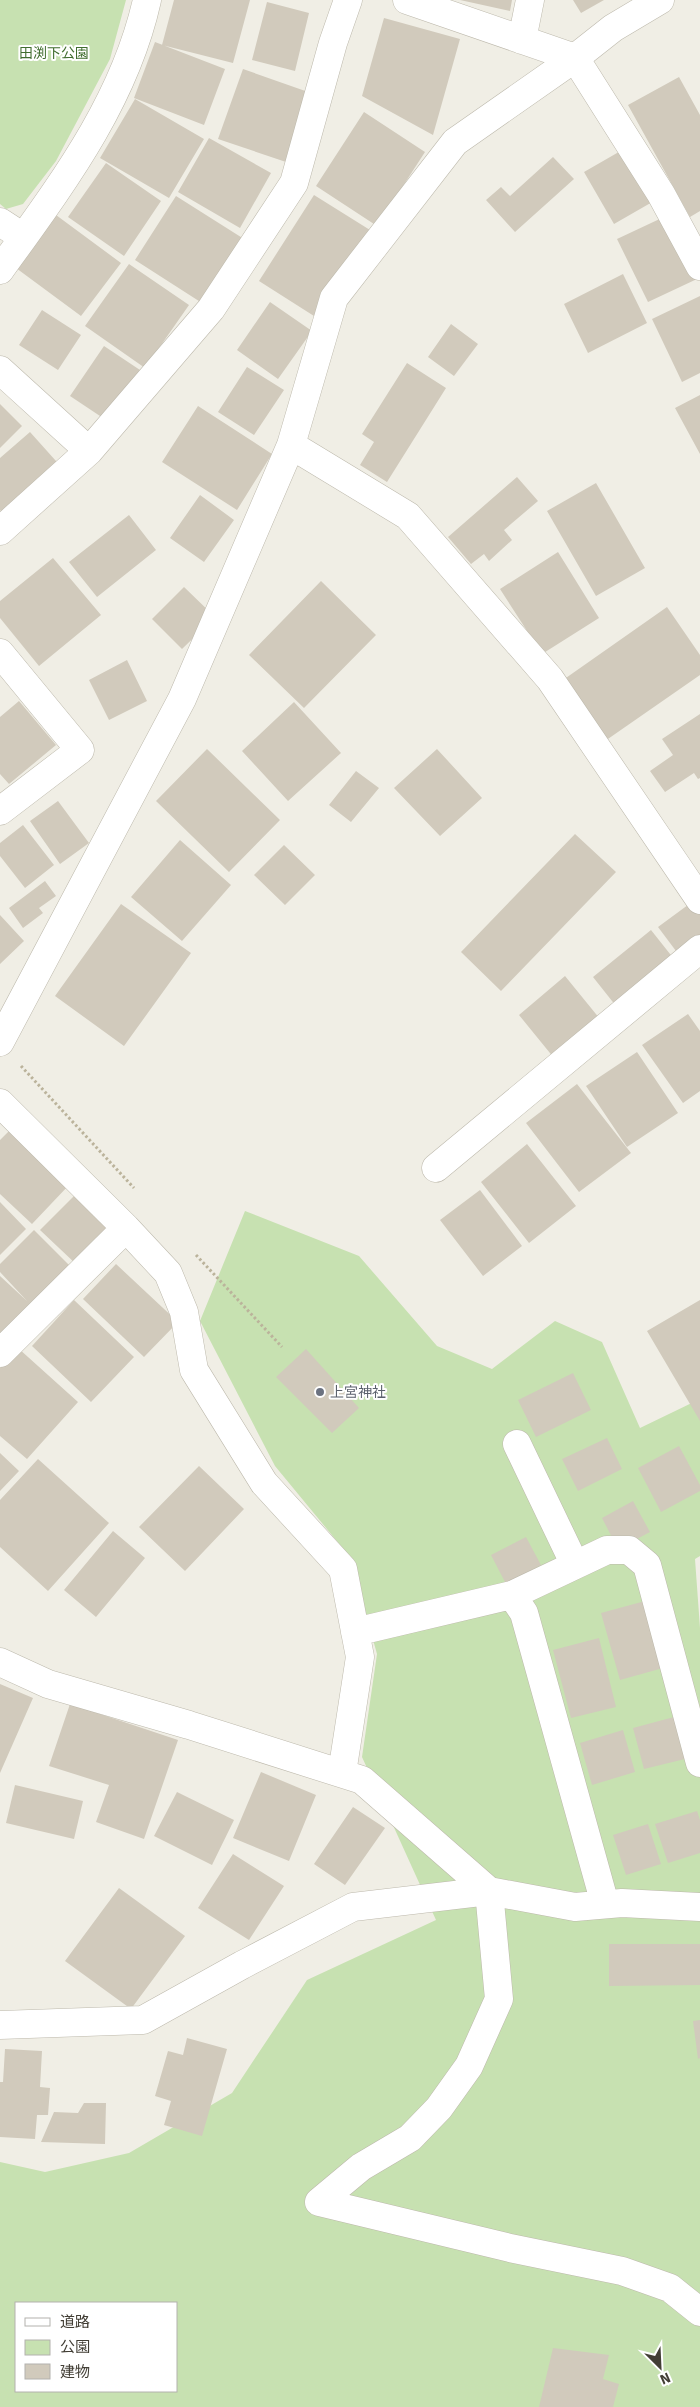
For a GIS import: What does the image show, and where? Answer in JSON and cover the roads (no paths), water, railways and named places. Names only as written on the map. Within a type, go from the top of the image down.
[{"type":"street","points":[[0,270],[64,181],[113,98],[140,31],[147,0]]},
{"type":"street","points":[[0,531],[90,451],[211,309],[294,183],[333,43],[348,0]]},
{"type":"street","points":[[407,0],[575,58],[661,194],[700,266]]},
{"type":"street","points":[[522,40],[530,0]]},
{"type":"street","points":[[0,1042],[182,699],[291,445],[334,298],[455,142],[575,58],[613,28],[660,0]]},
{"type":"street","points":[[0,222],[23,237]]},
{"type":"street","points":[[0,370],[90,451]]},
{"type":"street","points":[[291,445],[408,516],[550,679],[700,900]]},
{"type":"street","points":[[0,653],[80,750],[0,811]]},
{"type":"street","points":[[436,1168],[700,949]]},
{"type":"street","points":[[0,1103],[126,1228],[168,1273],[184,1312],[194,1370],[264,1483],[343,1569],[360,1657],[342,1773]]},
{"type":"street","points":[[0,1352],[126,1228]]},
{"type":"street","points":[[517,1444],[575,1565]]},
{"type":"street","points":[[355,1632],[512,1595],[607,1550],[629,1550],[647,1565],[700,1763]]},
{"type":"street","points":[[512,1595],[524,1613],[605,1904]]},
{"type":"street","points":[[0,1662],[48,1684],[189,1725],[362,1780],[489,1891],[499,1999],[469,2066],[439,2108],[410,2138],[361,2167],[319,2202],[510,2248],[622,2271],[670,2288],[700,2312]]},
{"type":"street","points":[[0,2025],[143,2020],[242,1965],[353,1907],[489,1891],[575,1907],[622,1903],[700,1908]]},
{"type":"place","name":"上宮神社","points":[[320,1392]]},
{"type":"park label","name":"田渕下公園","points":[[54,53]]}]
